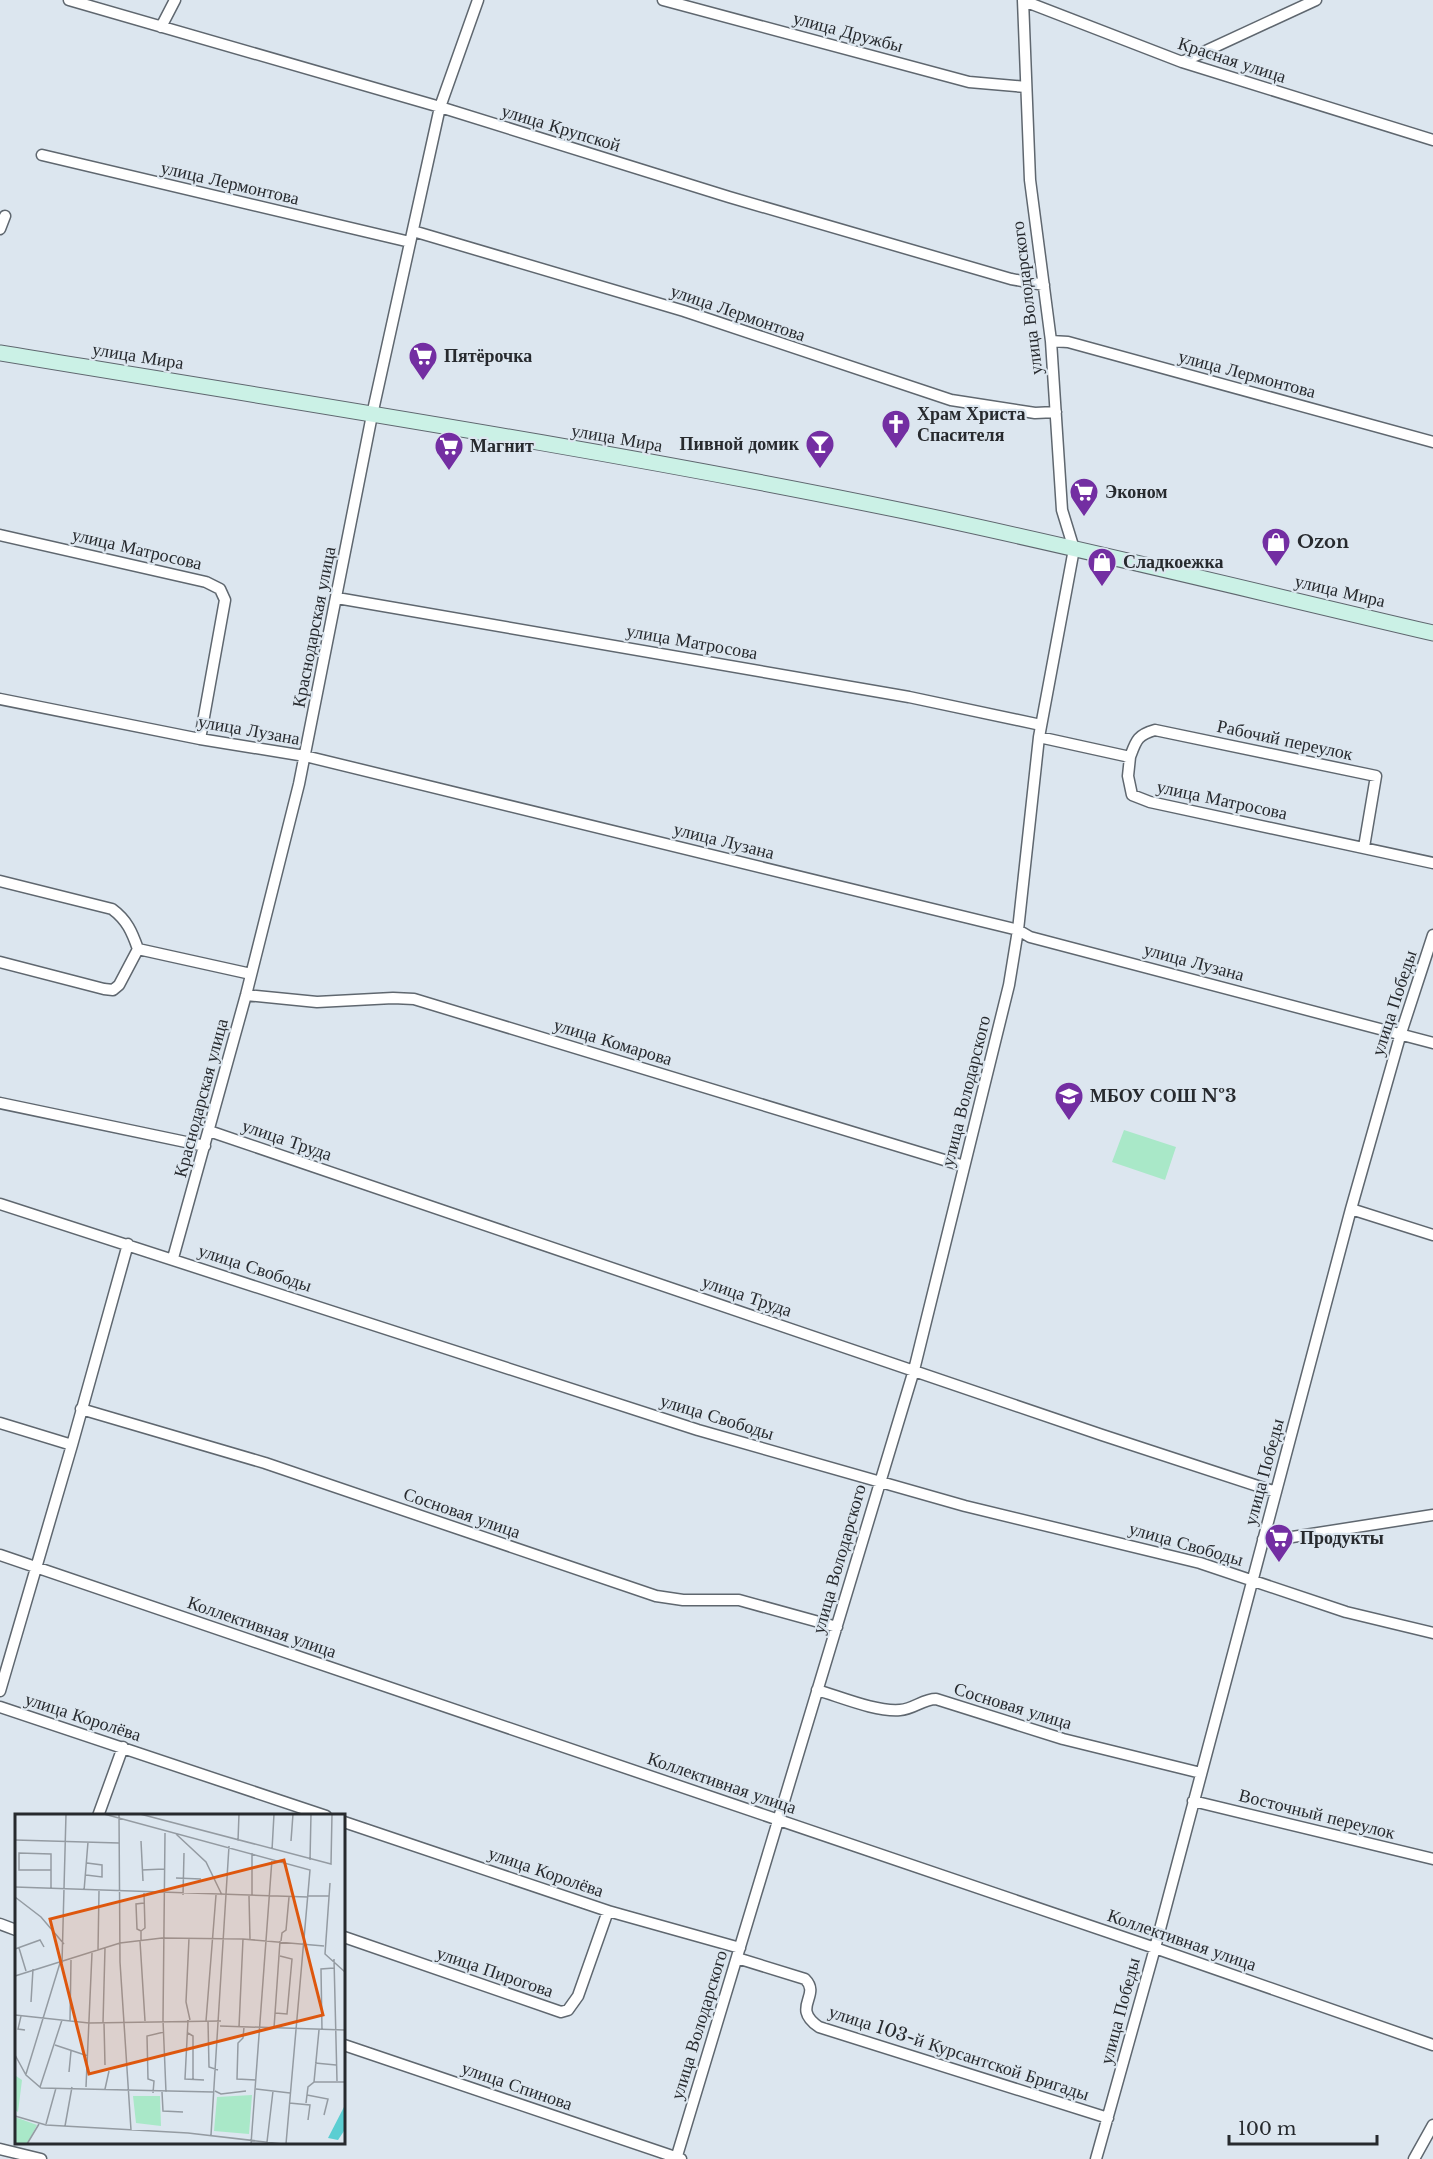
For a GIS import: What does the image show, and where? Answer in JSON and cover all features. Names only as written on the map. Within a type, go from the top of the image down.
[{"type":"main road","name":"улица Мира","points":[[0,353],[734,478],[1074,549],[1433,633]]},
{"type":"street","name":"улица Крупской","points":[[69,0],[440,107],[729,197],[1011,279],[1044,285]]},
{"type":"street","points":[[161,27],[175,0]]},
{"type":"street","name":"Краснодарская улица","points":[[173,1258],[246,995],[305,756],[372,415],[440,107],[478,0]]},
{"type":"street","name":"улица Дружбы","points":[[663,0],[969,82],[1026,87]]},
{"type":"street","points":[[1182,62],[1316,0]]},
{"type":"street","name":"улица Володарского","points":[[678,2159],[777,1819],[914,1370],[1009,985],[1018,930],[1039,737],[1074,549],[1062,510],[1051,341],[1030,180],[1023,1]]},
{"type":"street","name":"Красная улица","points":[[1023,1],[1182,62],[1433,140]]},
{"type":"street","name":"улица Лермонтова","points":[[42,155],[412,237],[684,311],[951,400],[1027,412],[1056,412]]},
{"type":"street","points":[[0,229],[5,216]]},
{"type":"street","name":"улица Лермонтова","points":[[1051,341],[1068,342],[1433,442]]},
{"type":"street","name":"улица Матросова","points":[[0,535],[206,582],[220,589],[225,600],[200,739]]},
{"type":"street","name":"улица Матросова","points":[[337,598],[886,693],[1041,725]]},
{"type":"street","name":"улица Лузана","points":[[0,699],[200,739],[305,756],[1018,930],[1030,937],[1433,1043]]},
{"type":"street","name":"Рабочий переулок","points":[[1130,757],[1136,742],[1143,734],[1155,730],[1376,776],[1364,847]]},
{"type":"street","points":[[1039,737],[1130,757]]},
{"type":"street","name":"улица Матросова","points":[[1130,757],[1128,776],[1132,795],[1150,802],[1433,863]]},
{"type":"street","points":[[0,881],[112,909],[128,924],[138,949],[119,985],[113,990],[0,962]]},
{"type":"street","name":"улица Победы","points":[[1096,2159],[1155,1948],[1351,1209],[1401,1033],[1433,935]]},
{"type":"street","points":[[138,949],[251,974]]},
{"type":"street","name":"улица Комарова","points":[[246,995],[317,1002],[414,999],[964,1166]]},
{"type":"street","points":[[0,1103],[205,1146]]},
{"type":"street","name":"улица Труда","points":[[209,1131],[1276,1492]]},
{"type":"street","name":"улица Свободы","points":[[0,1204],[173,1258],[698,1430],[965,1506],[1200,1563],[1346,1612],[1433,1633]]},
{"type":"street","points":[[1351,1209],[1433,1235]]},
{"type":"street","points":[[0,1691],[128,1244]]},
{"type":"street","name":"Сосновая улица","points":[[81,1409],[264,1463],[656,1596],[682,1600],[739,1600],[837,1627]]},
{"type":"street","points":[[0,1423],[72,1445]]},
{"type":"street","points":[[1263,1539],[1273,1540],[1433,1515]]},
{"type":"street","name":"Коллективная улица","points":[[0,1555],[1155,1948],[1433,2045]]},
{"type":"street","name":"Сосновая улица","points":[[817,1690],[894,1710],[905,1710],[927,1699],[936,1699],[1062,1739],[1201,1773]]},
{"type":"street","name":"улица Королёва","points":[[0,1707],[323,1814]]},
{"type":"street","points":[[98,1814],[123,1747]]},
{"type":"street","name":"Восточный переулок","points":[[1193,1801],[1433,1859]]},
{"type":"street","name":"улица Королёва","points":[[345,1822],[738,1953]]},
{"type":"street","name":"улица Пирогова","points":[[345,1937],[561,2012],[568,2010],[578,1996],[608,1911]]},
{"type":"street","points":[[0,1924],[15,1930]]},
{"type":"street","name":"улица 103-й Курсантской Бригады","points":[[738,1953],[805,1979],[810,1984],[811,1990],[805,2010],[809,2020],[819,2026],[1108,2118]]},
{"type":"street","name":"улица Спинова","points":[[345,2045],[678,2159]]},
{"type":"street","points":[[1414,2159],[1433,2125]]},
{"type":"street","points":[[0,2149],[41,2159]]},
{"type":"green space","points":[[1124,1130],[1176,1147],[1165,1180],[1112,1162]]},
{"type":"place","name":"Пятёрочка","points":[[423,382]]},
{"type":"place","name":"Храм Христа Спасителя","points":[[896,450]]},
{"type":"place","name":"Пивной домик","points":[[820,470]]},
{"type":"place","name":"Магнит","points":[[449,472]]},
{"type":"place","name":"Эконом","points":[[1084,518]]},
{"type":"place","name":"Ozon","points":[[1276,568]]},
{"type":"place","name":"Сладкоежка","points":[[1102,588]]},
{"type":"place","name":"МБОУ СОШ №3","points":[[1069,1122]]},
{"type":"place","name":"Продукты","points":[[1279,1564]]}]
